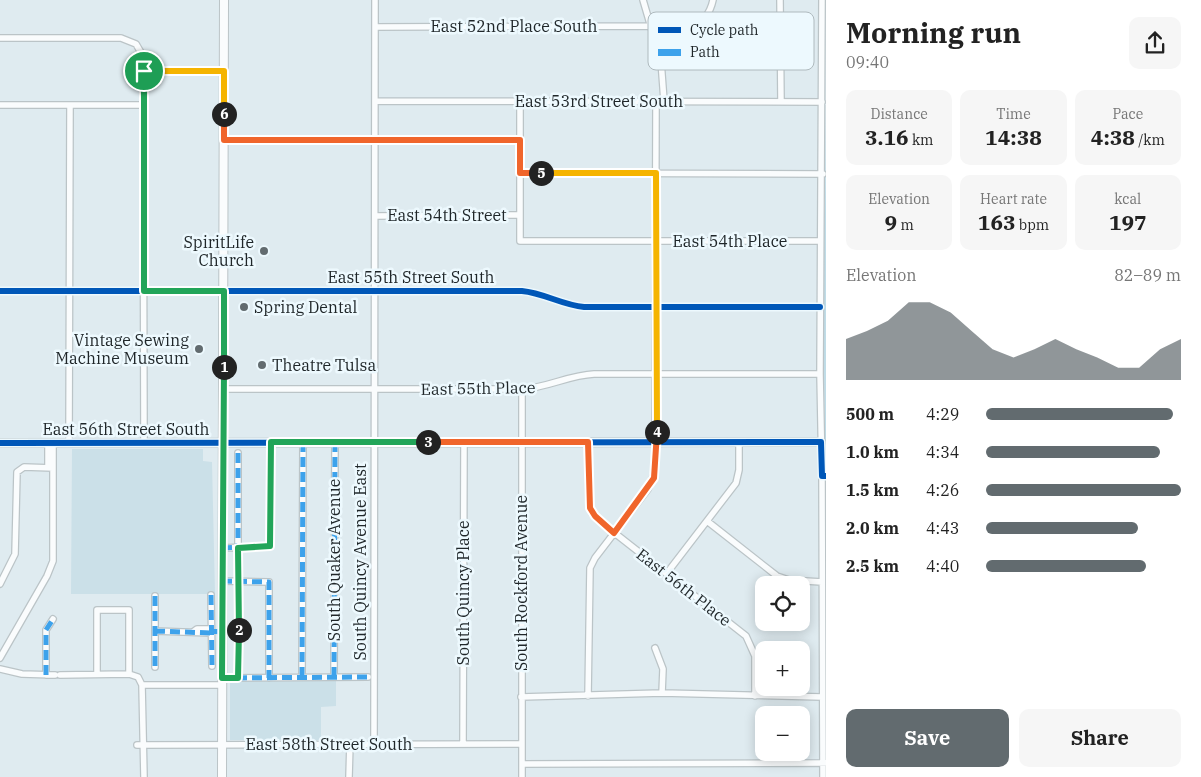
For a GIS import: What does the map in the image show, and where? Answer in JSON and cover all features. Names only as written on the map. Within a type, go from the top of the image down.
[{"type":"street","points":[[222,777],[224,0]]},
{"type":"street","name":"South Quincy Avenue East","points":[[374,744],[375,0]]},
{"type":"street","points":[[643,0],[648,14]]},
{"type":"street","points":[[708,12],[713,0]]},
{"type":"street","points":[[822,0],[824,79],[820,241],[820,374],[821,442],[824,476],[822,582],[824,609],[823,777]]},
{"type":"street","name":"East 52nd Place South","points":[[375,27],[648,26]]},
{"type":"street","points":[[0,38],[126,39],[136,44],[141,51],[144,71],[144,443]]},
{"type":"street","points":[[662,70],[664,101]]},
{"type":"street","points":[[781,70],[781,102]]},
{"type":"street","points":[[144,71],[224,71]]},
{"type":"street","name":"East 53rd Street South","points":[[375,101],[822,102]]},
{"type":"street","points":[[520,101],[520,215]]},
{"type":"street","points":[[588,696],[588,576],[593,562],[652,483],[655,472],[656,101]]},
{"type":"street","points":[[69,443],[70,105]]},
{"type":"street","points":[[0,106],[143,105]]},
{"type":"street","points":[[224,140],[520,140]]},
{"type":"street","points":[[520,173],[823,174]]},
{"type":"street","name":"East 54th Street","points":[[375,216],[520,215]]},
{"type":"street","name":"East 54th Place","points":[[520,215],[520,241],[820,241]]},
{"type":"street","name":"East 55th Street South","points":[[0,291],[522,290],[538,293],[575,306],[820,307]]},
{"type":"street","name":"East 55th Place","points":[[224,390],[522,389],[547,386],[581,374],[820,374]]},
{"type":"street","name":"South Rockford Avenue","points":[[522,389],[522,777]]},
{"type":"street","points":[[0,658],[47,576],[53,561],[51,442]]},
{"type":"street","points":[[222,548],[270,546],[271,442]]},
{"type":"street","points":[[302,678],[303,442]]},
{"type":"street","name":"South Quaker Avenue","points":[[334,677],[335,442]]},
{"type":"street","name":"South Quincy Place","points":[[463,744],[464,442]]},
{"type":"street","name":"East 56th Place","points":[[588,442],[590,508],[595,516],[614,533],[742,632],[751,642],[755,656]]},
{"type":"street","points":[[667,573],[736,482],[740,470],[739,442]]},
{"type":"street","name":"East 56th Street South","points":[[0,443],[821,442]]},
{"type":"street","points":[[238,453],[238,678]]},
{"type":"street","points":[[0,584],[15,554],[17,477],[19,469],[51,468]]},
{"type":"street","points":[[707,521],[777,576],[789,580],[822,582]]},
{"type":"street","points":[[222,581],[269,582],[269,678]]},
{"type":"street","points":[[211,595],[212,666]]},
{"type":"street","points":[[155,596],[155,667]]},
{"type":"street","points":[[97,674],[97,610],[129,610],[129,674]]},
{"type":"street","points":[[46,674],[46,630],[53,619]]},
{"type":"street","points":[[155,631],[193,632],[197,629],[222,632]]},
{"type":"street","points":[[655,648],[663,669],[662,693]]},
{"type":"street","points":[[0,669],[15,673],[129,674],[138,677],[142,685],[140,745],[144,777]]},
{"type":"street","points":[[142,685],[222,682],[238,678],[368,677]]},
{"type":"street","points":[[521,697],[662,693],[822,697]]},
{"type":"street","points":[[349,777],[350,744]]},
{"type":"street","name":"East 58th Street South","points":[[140,745],[521,744]]},
{"type":"street","points":[[522,764],[824,763]]},
{"type":"shaded area","points":[[826,110],[825,441],[822,230],[825,207]]},
{"type":"shaded area","points":[[72,449],[203,449],[203,461],[212,462],[215,594],[71,594]]},
{"type":"shaded area","points":[[336,680],[336,706],[321,707],[321,740],[230,740],[230,681]]},
{"type":"marked path","points":[[302,677],[303,442]]},
{"type":"marked path","points":[[334,677],[335,442]]},
{"type":"marked path","points":[[222,548],[270,546],[271,443]]},
{"type":"marked path","points":[[238,453],[238,678]]},
{"type":"marked path","points":[[222,581],[269,582],[269,678]]},
{"type":"marked path","points":[[211,595],[212,666]]},
{"type":"marked path","points":[[155,596],[155,667]]},
{"type":"marked path","points":[[46,675],[46,630],[53,619]]},
{"type":"marked path","points":[[155,631],[211,633]]},
{"type":"marked path","points":[[211,631],[222,632]]},
{"type":"marked path","points":[[222,678],[368,677]]},
{"type":"cycle path","points":[[0,291],[522,291],[584,307],[820,307]]},
{"type":"cycle path","points":[[0,443],[821,442],[822,476],[826,476]]},
{"type":"place","name":"SpiritLife Church","points":[[264,251]]},
{"type":"place","name":"Spring Dental","points":[[244,307]]},
{"type":"place","name":"Vintage Sewing Machine Museum","points":[[199,349]]},
{"type":"place","name":"Theatre Tulsa","points":[[262,365]]},
{"type":"route","points":[[144,71],[224,71],[224,140],[520,140],[520,173],[656,173],[657,435],[655,472],[648,489],[614,533],[592,513],[590,508],[588,498],[588,442],[271,442],[270,546],[238,548],[238,678],[222,678],[224,291],[144,291],[144,71]]}]
